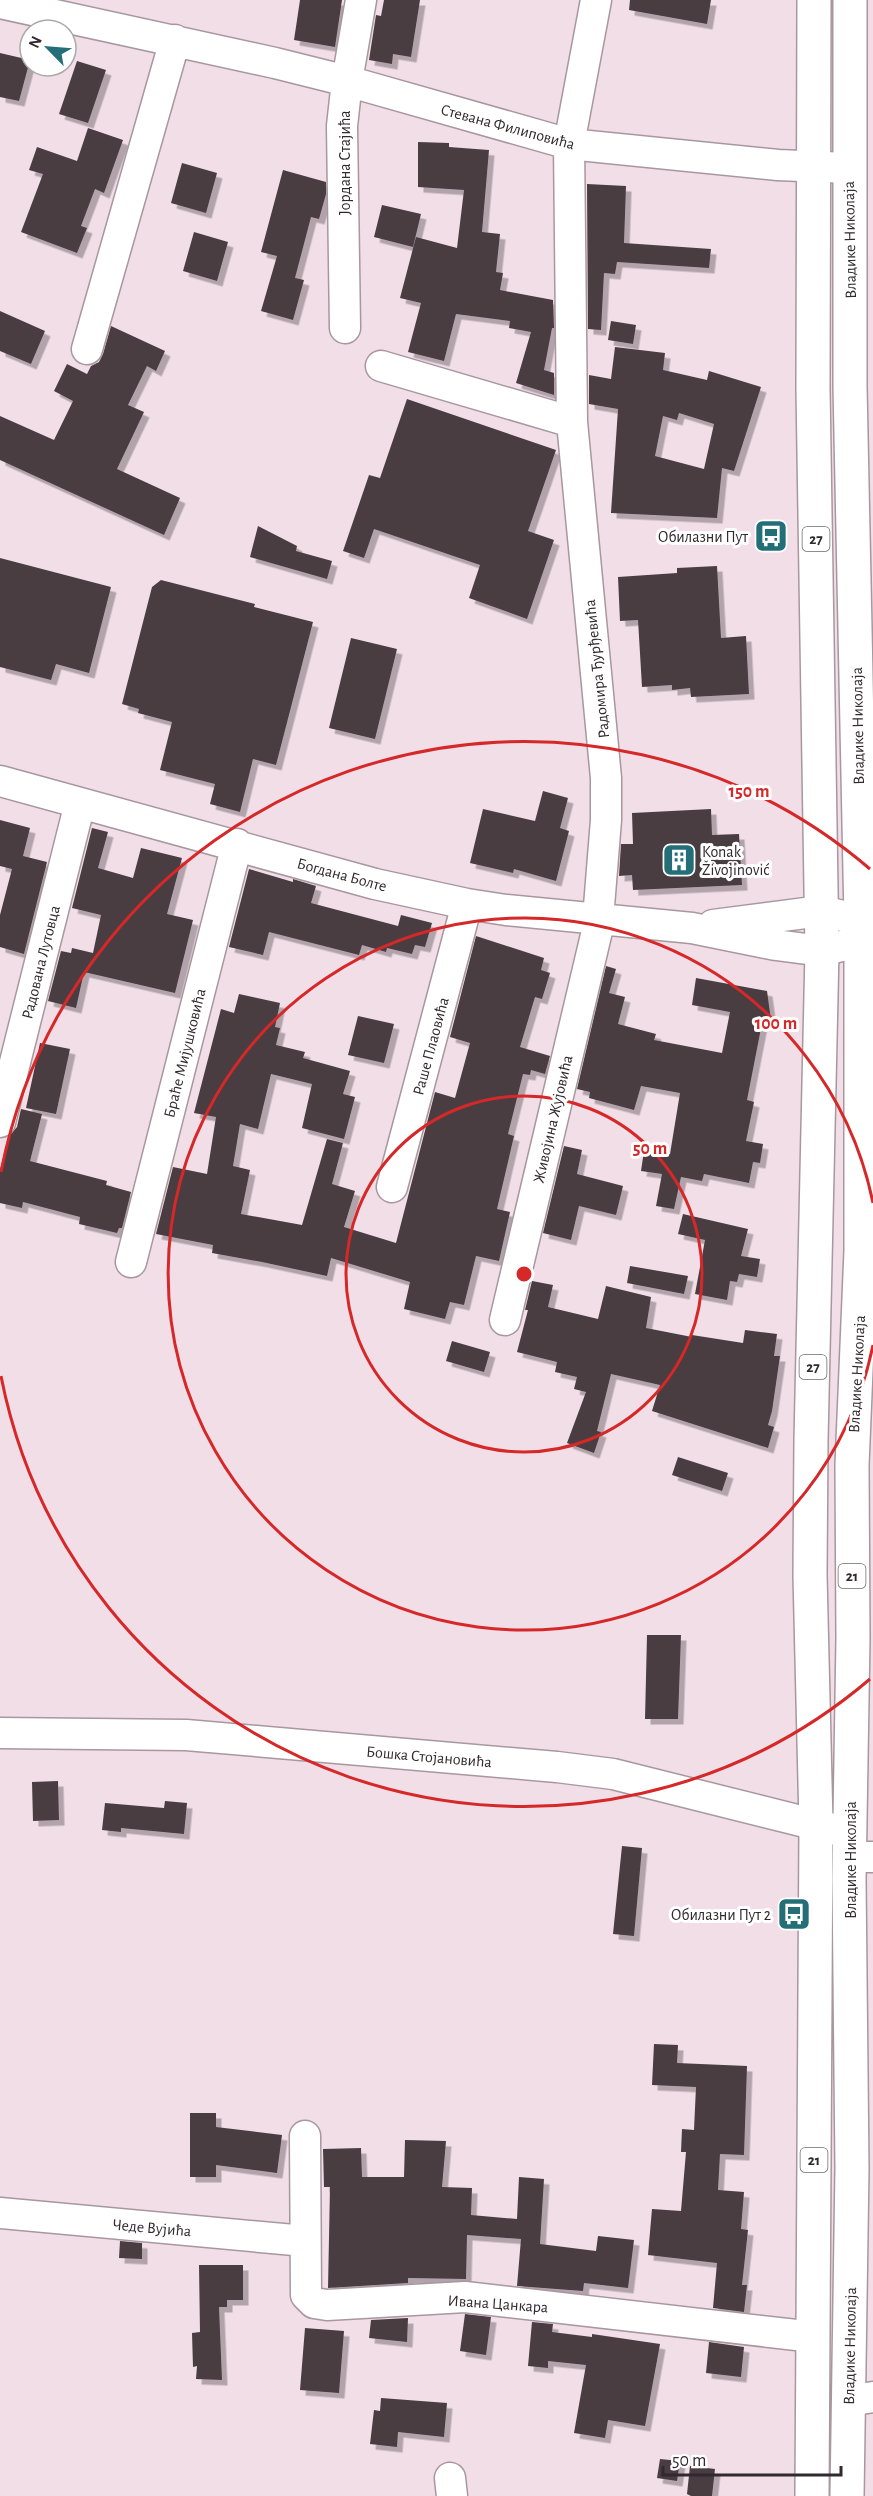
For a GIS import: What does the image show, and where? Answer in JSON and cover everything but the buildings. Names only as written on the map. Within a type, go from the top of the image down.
[{"type":"main road","name":"27","points":[[811,1527],[822,951],[812,166],[814,0]]},
{"type":"main road","name":"Владике Николаја","points":[[847,2496],[860,2399],[863,2169],[853,1638],[862,1531],[861,931],[848,168],[850,0]]},
{"type":"main road","points":[[811,1527],[862,1531]]},
{"type":"main road","name":"21","points":[[811,1527],[816,1824],[812,2496]]},
{"type":"main road","points":[[853,1638],[873,1609]]},
{"type":"street","name":"Јордана Стајића","points":[[345,328],[342,126],[361,0]]},
{"type":"street","name":"Радомира Ђурђевића","points":[[596,0],[569,144],[572,422],[606,778],[606,819],[598,918]]},
{"type":"street","name":"Стевана Филиповића","points":[[0,3],[58,8],[175,40],[347,81],[569,144],[761,164],[848,168]]},
{"type":"street","points":[[87,349],[175,40]]},
{"type":"street","points":[[381,366],[572,422]]},
{"type":"street","name":"Богдана Болте","points":[[0,781],[237,844],[375,884],[467,904],[506,910],[692,928],[776,945],[822,951],[861,931]]},
{"type":"street","name":"Радована Лутовца","points":[[0,1122],[80,803]]},
{"type":"street","name":"Браће Мијушковића","points":[[131,1262],[237,844]]},
{"type":"street","name":"Раше Плаовића","points":[[392,1187],[467,904]]},
{"type":"street","name":"Богдана Болте","points":[[692,928],[821,911],[861,931]]},
{"type":"street","name":"Живојина Жујовића","points":[[505,1320],[567,1051],[593,956],[598,918]]},
{"type":"street","name":"Бошка Стојановића","points":[[2,1740],[186,1735],[557,1767],[613,1774],[816,1824],[857,1849]]},
{"type":"street","name":"Ивана Цанкара","points":[[305,2136],[306,2295],[314,2303],[327,2306],[465,2297],[814,2337]]},
{"type":"street","name":"Чеде Вујића","points":[[0,2213],[305,2241]]},
{"type":"place","name":"Обилазни Пут","points":[[771,536]]},
{"type":"place","name":"Konak Živojinović","points":[[679,860]]},
{"type":"place","name":"Обилазни Пут 2","points":[[794,1914]]}]
